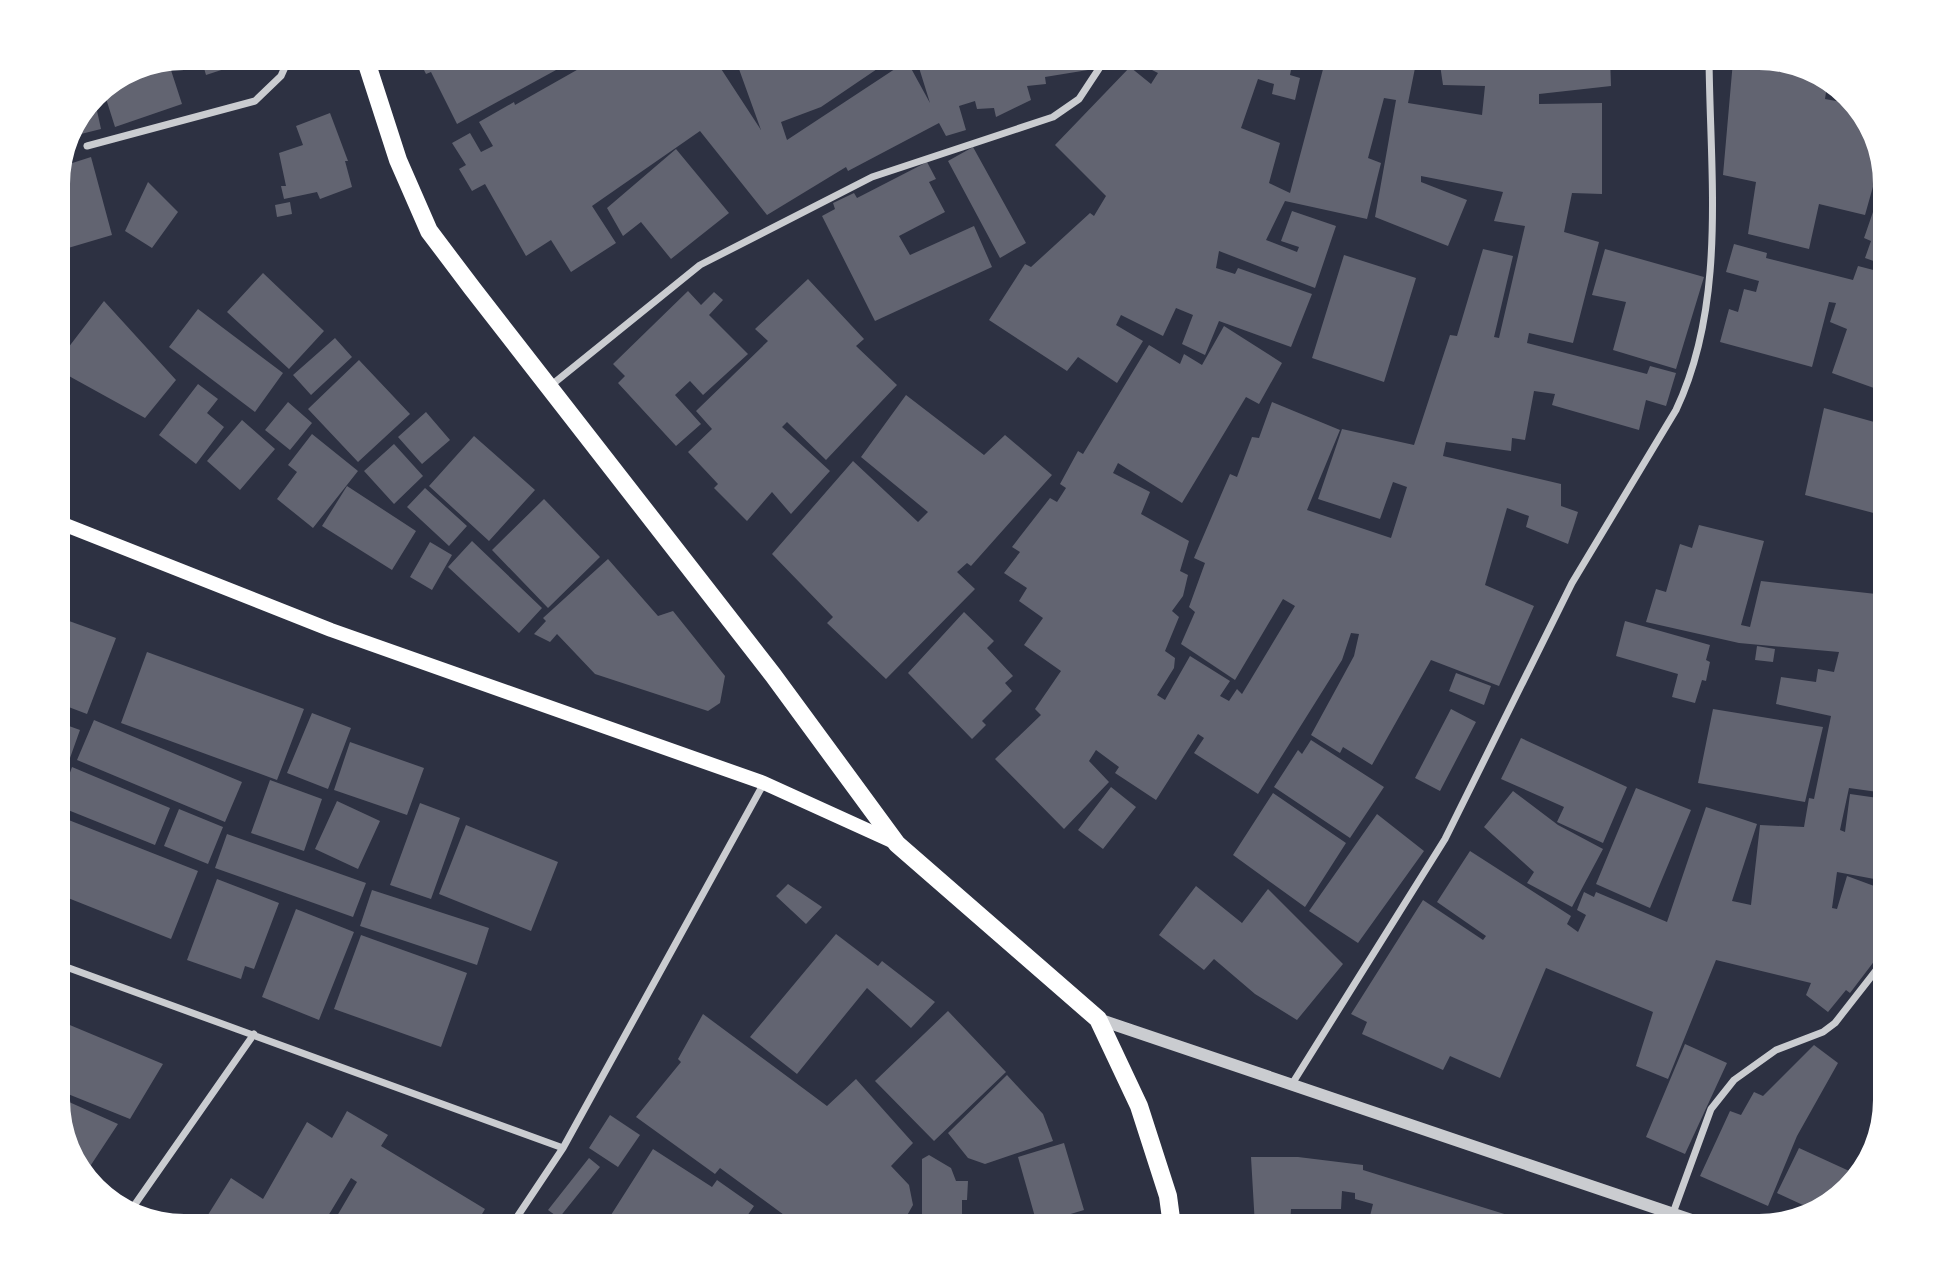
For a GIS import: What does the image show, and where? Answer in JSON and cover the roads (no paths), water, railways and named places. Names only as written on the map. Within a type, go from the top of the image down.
[{"type":"main road","points":[[369,70],[398,160],[429,230],[548,388],[773,675],[897,844],[1098,1019],[1139,1106],[1168,1196],[1170,1214]]},
{"type":"main road","points":[[70,527],[331,630],[764,783],[897,844]]},
{"type":"street","points":[[87,146],[255,101],[281,76],[284,70]]},
{"type":"street","points":[[548,388],[700,265],[872,177],[1053,117],[1079,99],[1098,70]]},
{"type":"street","points":[[1292,1084],[1445,839],[1572,583],[1676,410],[1690,381],[1700,347],[1711,271],[1709,70]]},
{"type":"street","points":[[519,1214],[563,1148],[764,783]]},
{"type":"street","points":[[70,968],[563,1148]]},
{"type":"street","points":[[1098,1019],[1673,1213],[1711,1109],[1734,1080],[1776,1050],[1823,1032],[1835,1023],[1873,974]]},
{"type":"street","points":[[136,1203],[254,1034]]}]
